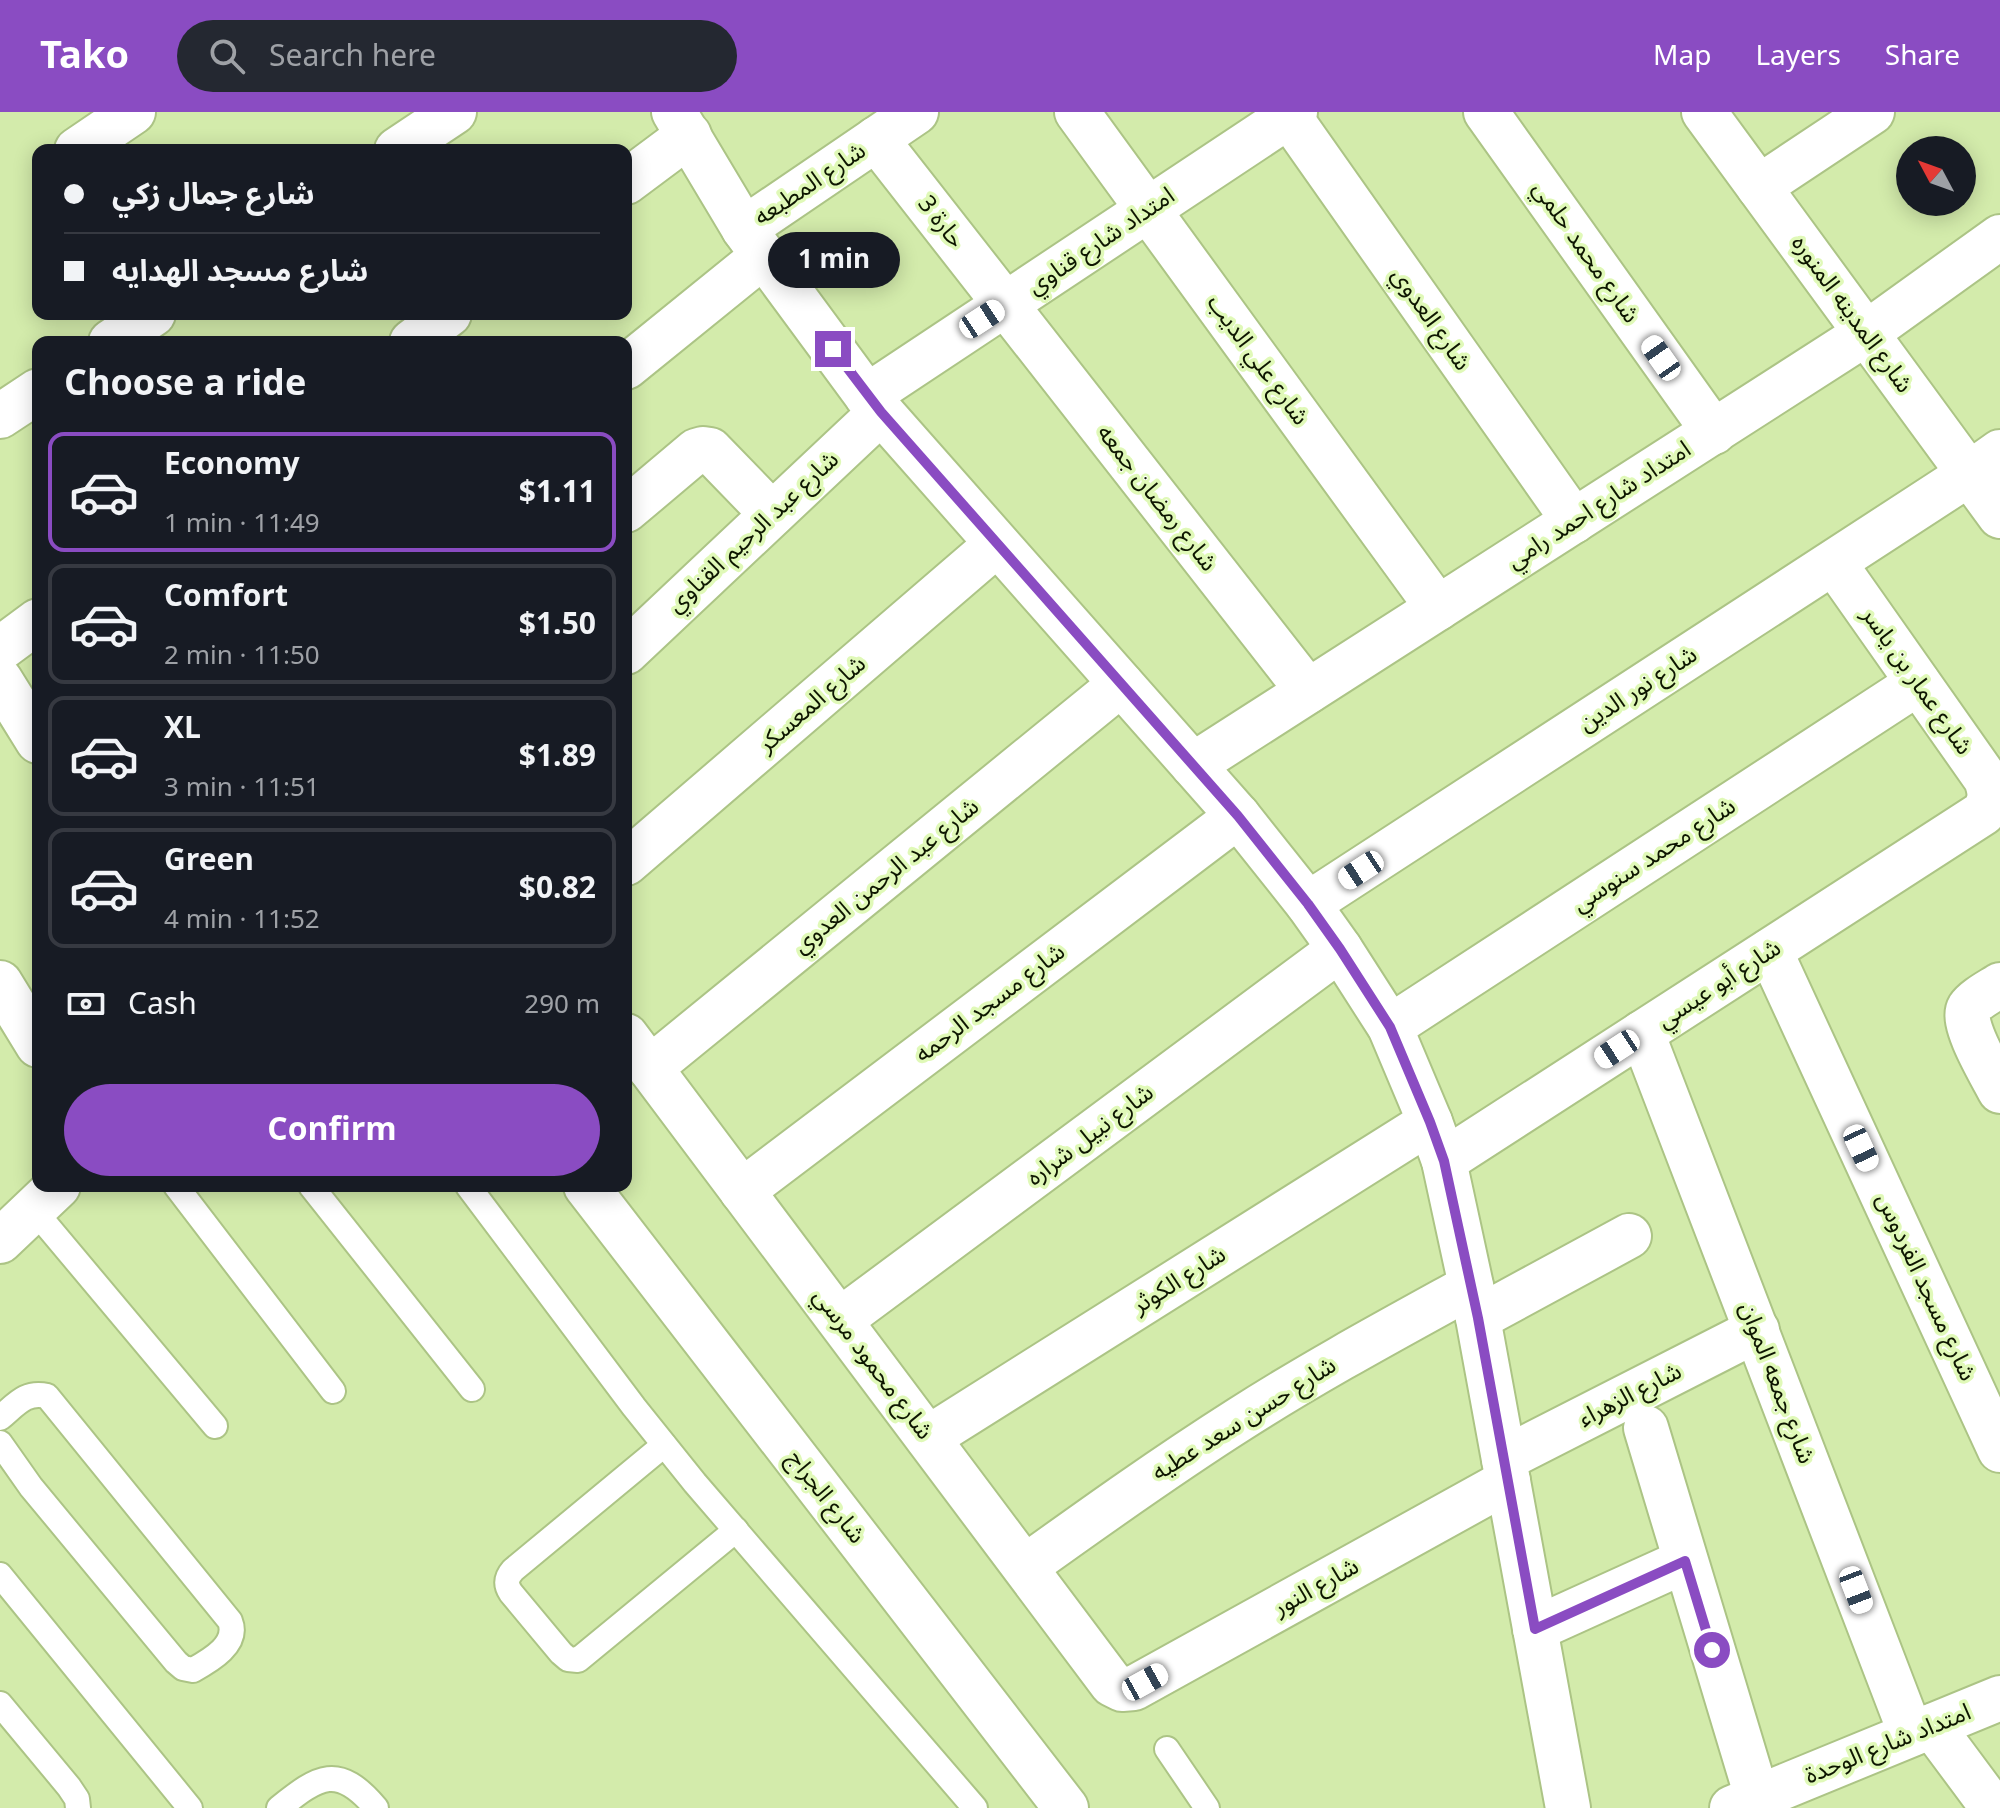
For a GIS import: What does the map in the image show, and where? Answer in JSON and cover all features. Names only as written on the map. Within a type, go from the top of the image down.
[{"type":"street","points":[[86,144],[133,112]]},
{"type":"street","points":[[406,144],[454,112]]},
{"type":"street","name":"شارع علي الديب","points":[[1077,112],[1438,608]]},
{"type":"street","name":"شارع محمد حلمي","points":[[1486,112],[1714,432]]},
{"type":"street","name":"شارع المدينه المنوره","points":[[1704,112],[1865,334],[1984,463],[2000,516]]},
{"type":"street","points":[[1759,187],[1872,112]]},
{"type":"street","name":"امتداد شارع قناوي","points":[[874,404],[1005,304],[1290,113]]},
{"type":"street","name":"شارع العدوي","points":[[1290,113],[1574,521]]},
{"type":"street","name":"شارع المطبعه","points":[[632,361],[754,242],[901,120]]},
{"type":"street","name":"حارة 3","points":[[901,120],[1005,304]]},
{"type":"street","points":[[632,176],[682,123],[754,242],[874,404],[1238,816],[1308,904],[1390,1027],[1437,1141],[1474,1302],[1568,1808]]},
{"type":"street","name":"امتداد شارع احمد رامي","points":[[1193,765],[1865,334],[2000,237]]},
{"type":"street","name":"شارع رمضان جمعه","points":[[1005,304],[1308,691]]},
{"type":"street","points":[[120,336],[144,320]]},
{"type":"street","points":[[420,336],[441,320]]},
{"type":"street","points":[[0,416],[32,395]]},
{"type":"street","name":"شارع عبد الرحيم القناوي","points":[[633,629],[772,514],[874,404]]},
{"type":"street","points":[[632,505],[696,451],[703,449],[710,450],[772,514]]},
{"type":"street","name":"شارع نور الدين","points":[[1308,904],[1984,463]]},
{"type":"street","name":"شارع المعسكر","points":[[632,858],[997,544]]},
{"type":"street","name":"شارع عمار بن ياسر","points":[[1834,563],[1986,779],[1990,791],[1989,803]]},
{"type":"street","points":[[0,649],[32,625]]},
{"type":"street","points":[[0,680],[32,731]]},
{"type":"street","name":"شارع محمد سنوسي","points":[[1390,1027],[1918,683]]},
{"type":"street","name":"شارع عبد الرحمن العدوي","points":[[638,1052],[1121,684]]},
{"type":"street","name":"شارع أبو عيسي","points":[[1437,1141],[1642,1033],[1983,813],[1989,803]]},
{"type":"street","name":"شارع مسجد الرحمه","points":[[742,1191],[1238,816]]},
{"type":"street","name":"شارع نبيل شراره","points":[[840,1320],[1340,949]]},
{"type":"street","name":"شارع مسجد الفردوس","points":[[1770,951],[2000,1450]]},
{"type":"street","points":[[0,983],[32,1035]]},
{"type":"street","points":[[2000,985],[1974,1003],[1967,1015],[1969,1029],[2000,1091]]},
{"type":"street","name":"شارع جمعه الموان","points":[[1642,1033],[1757,1330],[1922,1730],[1993,1808]]},
{"type":"street","name":"شارع محمود مرسي","points":[[638,1052],[1112,1684],[1122,1689]]},
{"type":"street","name":"شارع الكوثر","points":[[928,1438],[1437,1141]]},
{"type":"street","name":"شارع الجراج","points":[[591,1192],[1066,1808]]},
{"type":"street","name":"شارع حسن سعد عطيه","points":[[1025,1567],[1132,1490],[1242,1417],[1356,1349],[1629,1236]]},
{"type":"street","name":"شارع الزهراء","points":[[1506,1470],[1757,1330]]},
{"type":"street","points":[[1646,1428],[1685,1561],[1744,1803]]},
{"type":"street","name":"شارع النور","points":[[1122,1689],[1134,1688],[1506,1470]]},
{"type":"street","points":[[1535,1629],[1685,1561]]},
{"type":"street","name":"امتداد شارع الوحدة","points":[[1744,1803],[2000,1698]]},
{"type":"lane","points":[[181,1192],[333,1391]]},
{"type":"lane","points":[[316,1192],[472,1389]]},
{"type":"lane","points":[[473,1192],[664,1445],[975,1808]]},
{"type":"lane","points":[[19,1222],[215,1426]]},
{"type":"lane","points":[[0,1418],[26,1397],[36,1393],[47,1396],[230,1621],[233,1630],[231,1639],[202,1665],[193,1670],[183,1668],[31,1487],[0,1443]]},
{"type":"lane","points":[[664,1445],[507,1577],[506,1585],[511,1593],[561,1653],[568,1659],[578,1660],[736,1530]]},
{"type":"lane","points":[[0,1575],[190,1808]]},
{"type":"lane","points":[[0,1704],[69,1787],[77,1799],[78,1808]]},
{"type":"lane","points":[[1167,1749],[1207,1808]]},
{"type":"lane","points":[[279,1808],[302,1790],[325,1778],[351,1783],[376,1808]]},
{"type":"route","points":[[833,349],[867,396],[1238,816],[1308,904],[1390,1027],[1444,1161],[1478,1318],[1535,1629],[1685,1561],[1712,1650]]}]
